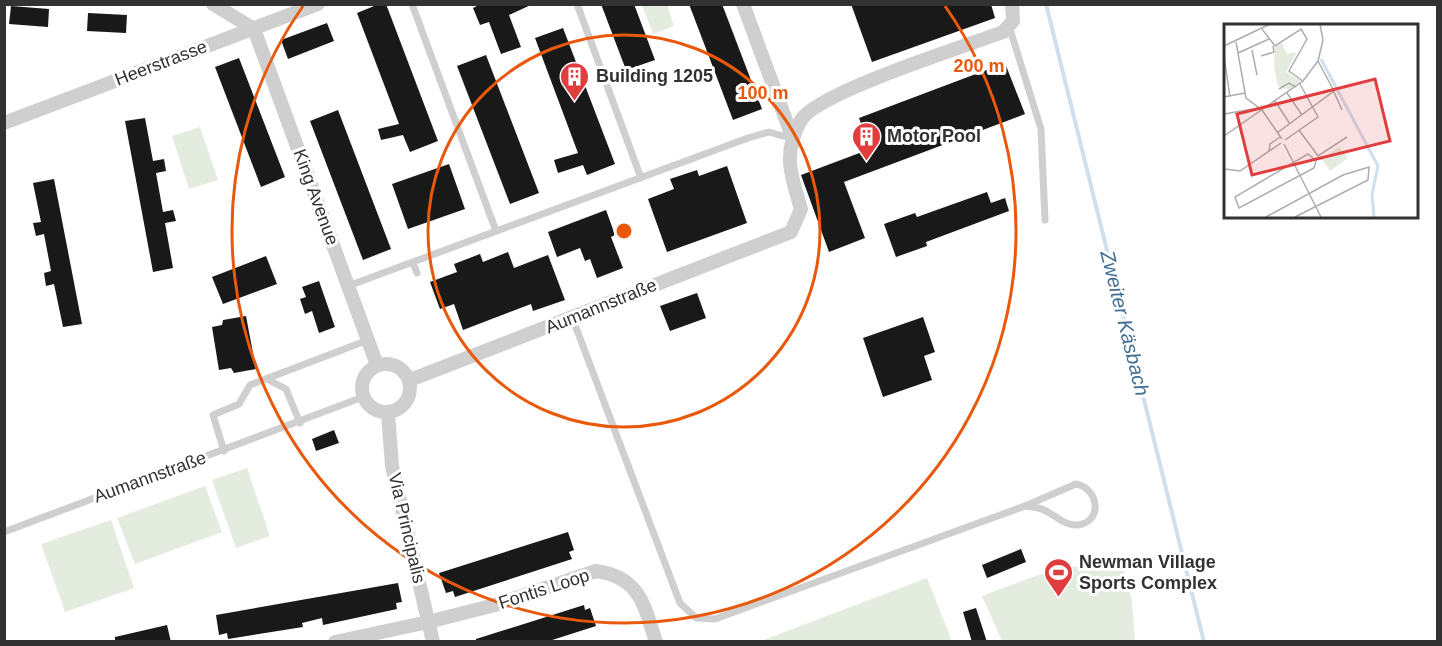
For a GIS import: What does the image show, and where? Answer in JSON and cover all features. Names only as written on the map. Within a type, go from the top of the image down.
[{"type":"street","points":[[213,4],[254,29]]},
{"type":"street","name":"Heerstrasse","points":[[4,123],[318,4]]},
{"type":"street","points":[[743,4],[793,139]]},
{"type":"street","points":[[793,139],[802,118],[834,96],[1003,33],[1013,21],[1012,4]]},
{"type":"street","name":"King Avenue","points":[[254,29],[377,365]]},
{"type":"street","name":"Aumannstraße","points":[[410,380],[448,360],[572,317],[791,232],[801,209],[788,164],[793,139]]},
{"type":"street","points":[[393,364],[406,373],[410,380],[411,387],[407,402],[402,407],[388,413],[374,409],[363,398],[365,375],[377,365],[393,364]]},
{"type":"street","name":"Via Principalis","points":[[388,413],[392,466],[433,642]]},
{"type":"street","name":"Fontis Loop","points":[[335,642],[495,605],[596,571],[610,573],[634,587],[641,599],[656,642]]},
{"type":"lane","points":[[412,4],[496,231]]},
{"type":"lane","points":[[577,4],[641,178]]},
{"type":"lane","points":[[1009,26],[1041,129],[1045,220]]},
{"type":"lane","points":[[348,286],[769,132],[793,139]]},
{"type":"lane","points":[[412,262],[417,273]]},
{"type":"lane","points":[[572,317],[680,603],[696,618],[715,619],[1025,506],[1076,484],[1088,488],[1096,506],[1090,519],[1078,525],[1065,522],[1041,508],[1025,506]]},
{"type":"lane","points":[[224,451],[213,415],[239,404],[250,385],[368,340]]},
{"type":"lane","points":[[267,379],[286,389],[300,423]]},
{"type":"lane","name":"Aumannstraße","points":[[4,532],[120,486],[224,451],[363,398]]},
{"type":"shaded area","points":[[642,5],[667,5],[674,26],[653,34]]},
{"type":"shaded area","points":[[200,127],[218,180],[189,189],[172,136]]},
{"type":"shaded area","points":[[247,468],[270,536],[236,548],[212,480]]},
{"type":"shaded area","points":[[205,486],[222,532],[135,564],[117,518]]},
{"type":"shaded area","points":[[111,520],[134,588],[65,612],[41,544]]},
{"type":"shaded area","name":"Newman Village Sports Complex","points":[[1120,556],[1132,601],[1135,641],[1002,641],[982,596],[1038,575]]},
{"type":"shaded area","points":[[927,578],[952,641],[761,641]]},
{"type":"building","points":[[379,4],[386,4],[438,141],[410,152],[403,135],[381,140],[378,129],[399,124],[357,13]]},
{"type":"building","points":[[481,4],[533,4],[509,15],[521,47],[501,54],[489,22],[480,25],[473,8]]},
{"type":"building","points":[[601,4],[634,4],[655,60],[626,70]]},
{"type":"building","points":[[689,4],[722,4],[762,109],[733,120]]},
{"type":"building","points":[[851,4],[991,4],[995,18],[872,62]]},
{"type":"building","points":[[11,6],[49,9],[48,27],[9,24]]},
{"type":"building","points":[[88,13],[127,15],[126,33],[87,31]]},
{"type":"building","points":[[327,23],[334,41],[288,59],[281,40]]},
{"type":"building","name":"Building 1205","points":[[563,28],[615,164],[587,175],[583,165],[558,173],[554,160],[578,153],[535,38]]},
{"type":"building","points":[[486,55],[539,193],[510,204],[457,66]]},
{"type":"building","points":[[239,58],[285,177],[261,187],[215,67]]},
{"type":"building","name":"Motor Pool","points":[[1005,63],[1025,114],[844,182],[865,238],[829,252],[801,175],[870,149],[859,118]]},
{"type":"building","points":[[338,110],[391,249],[363,260],[310,121]]},
{"type":"building","points":[[145,118],[153,161],[164,159],[166,171],[156,173],[163,212],[173,210],[176,221],[165,223],[173,268],[153,272],[125,121]]},
{"type":"building","points":[[449,164],[465,209],[408,229],[392,184]]},
{"type":"building","points":[[727,166],[747,223],[667,252],[648,199],[674,189],[670,179],[697,170],[699,176]]},
{"type":"building","points":[[54,179],[82,324],[63,327],[54,284],[46,286],[44,273],[51,271],[44,234],[36,236],[33,223],[41,222],[33,183]]},
{"type":"building","points":[[987,192],[991,203],[1005,198],[1009,211],[926,242],[927,246],[896,257],[884,224],[915,213],[917,217]]},
{"type":"building","points":[[606,210],[615,235],[611,237],[623,268],[597,278],[590,259],[585,261],[580,248],[557,257],[548,232]]},
{"type":"building","points":[[508,252],[514,268],[548,255],[565,300],[533,311],[531,304],[463,330],[454,304],[440,309],[430,282],[457,272],[454,264],[480,254],[483,262]]},
{"type":"building","points":[[266,256],[277,284],[223,304],[212,277]]},
{"type":"building","points":[[319,281],[335,327],[319,333],[312,311],[305,314],[300,299],[306,297],[302,287]]},
{"type":"building","points":[[697,293],[706,318],[670,331],[660,306]]},
{"type":"building","points":[[246,316],[256,369],[234,373],[231,368],[219,370],[212,327],[222,325],[223,320]]},
{"type":"building","points":[[923,317],[935,352],[924,356],[932,380],[883,397],[863,338]]},
{"type":"building","points":[[334,430],[339,443],[316,451],[312,439]]},
{"type":"building","points":[[568,532],[574,550],[569,552],[572,559],[455,597],[453,591],[446,593],[439,573]]},
{"type":"building","points":[[1021,549],[1026,562],[987,578],[982,565]]},
{"type":"building","points":[[398,583],[402,602],[396,603],[397,609],[323,625],[322,618],[302,623],[303,627],[228,639],[227,633],[219,635],[216,615]]},
{"type":"building","points":[[584,605],[585,610],[590,608],[596,626],[546,642],[476,642],[476,639]]},
{"type":"building","points":[[976,608],[987,642],[972,642],[963,612]]},
{"type":"building","points":[[167,625],[171,642],[115,642],[115,637]]},
{"type":"waterway","name":"Zweiter Käsbach","points":[[1046,4],[1204,642]]},
{"type":"place","name":"Building 1205","points":[[575,102]]},
{"type":"place","name":"Motor Pool","points":[[866,162]]},
{"type":"place","name":"Newman Village Sports Complex","points":[[1058,598]]}]
